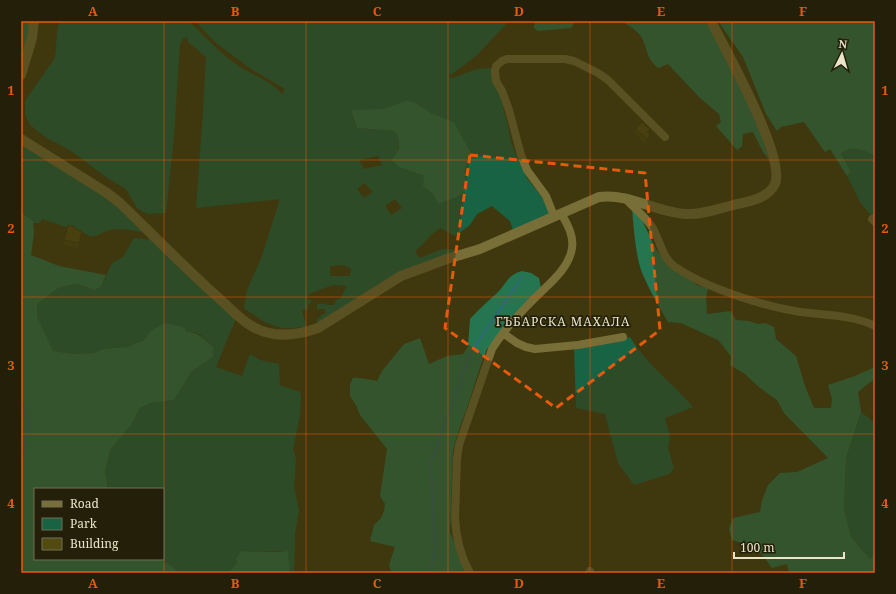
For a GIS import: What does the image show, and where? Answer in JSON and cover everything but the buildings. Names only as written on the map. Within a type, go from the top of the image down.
[{"type":"street","points":[[21,74],[32,38],[34,21]]},
{"type":"street","points":[[21,140],[107,192],[205,286],[255,328],[282,335],[306,332],[318,328],[401,276],[447,259],[480,249],[599,197],[624,197],[666,211],[687,215],[714,211],[764,196],[774,184],[776,177],[774,157],[754,106],[711,21]]},
{"type":"street","points":[[470,573],[462,554],[455,527],[457,459],[459,445],[492,349],[503,333],[532,301],[559,275],[569,259],[572,249],[572,233],[527,170],[520,155],[509,110],[502,91],[496,81],[496,66],[507,59],[534,58],[565,59],[574,61],[598,73],[608,80],[665,137]]},
{"type":"street","points":[[624,197],[651,225],[666,258],[673,266],[696,279],[742,297],[786,310],[874,323]]},
{"type":"street","points":[[503,333],[517,343],[535,349],[578,345],[623,337]]},
{"type":"highlighted area","points":[[470,155],[645,173],[660,330],[556,408],[445,328]]},
{"type":"green space","points":[[21,21],[31,21],[21,62]]},
{"type":"green space","points":[[59,21],[189,21],[226,57],[245,70],[268,82],[282,94],[285,89],[251,69],[216,43],[195,21],[509,21],[476,56],[448,77],[453,78],[477,69],[492,68],[515,153],[527,178],[554,213],[513,230],[510,221],[492,206],[477,214],[470,225],[455,236],[440,228],[432,234],[415,252],[420,258],[442,249],[462,250],[317,324],[317,319],[321,317],[321,315],[325,314],[325,309],[317,309],[317,304],[322,303],[334,305],[337,299],[340,299],[347,286],[333,285],[311,293],[307,299],[311,300],[311,303],[308,305],[308,309],[302,310],[306,326],[287,328],[272,325],[244,308],[247,290],[262,256],[280,199],[196,208],[206,57],[188,42],[187,37],[182,39],[180,44],[174,135],[166,213],[147,214],[137,208],[126,189],[106,177],[70,150],[47,138],[30,125],[25,114],[25,101],[55,58]],"holes":[[[414,102],[431,113],[454,122],[471,153],[465,172],[468,190],[453,198],[438,203],[433,194],[424,186],[424,176],[399,167],[398,136],[394,131],[357,128],[351,111],[384,109]],[[378,156],[382,165],[364,169],[359,160]],[[364,183],[373,192],[364,198],[357,189]],[[395,199],[402,208],[391,215],[385,206]],[[344,265],[351,269],[350,276],[330,276],[330,266]]]},
{"type":"green space","points":[[535,21],[576,21],[571,28],[538,31],[534,28]]},
{"type":"green space","points":[[622,21],[705,21],[716,37],[750,99],[769,160],[763,152],[753,132],[743,134],[742,146],[737,150],[716,126],[721,122],[719,114],[700,98],[668,64],[658,68],[650,58],[642,37],[634,29]]},
{"type":"green space","points":[[718,21],[875,21],[875,156],[858,149],[849,149],[845,151],[841,154],[851,171],[847,176],[830,149],[825,152],[804,122],[781,127],[777,131],[766,114],[743,57]]},
{"type":"green space","points":[[405,101],[414,102],[431,113],[454,122],[471,153],[465,172],[468,190],[457,197],[438,204],[433,194],[423,186],[424,176],[399,167],[392,160],[399,149],[398,136],[394,131],[357,128],[351,110],[384,109]]},
{"type":"green space","points":[[21,142],[85,180],[154,236],[132,230],[116,229],[91,236],[42,219],[40,223],[33,223],[33,221],[21,212]]},
{"type":"green space","points":[[858,148],[875,156],[875,220],[860,202],[847,176],[851,171],[841,154],[846,150]]},
{"type":"green space","points":[[632,209],[641,218],[657,251],[671,265],[697,285],[708,288],[706,298],[707,314],[731,311],[736,320],[749,321],[758,324],[765,323],[774,327],[776,339],[796,356],[805,386],[814,408],[831,408],[832,399],[828,385],[855,376],[875,367],[875,379],[858,392],[861,412],[846,458],[844,509],[851,537],[870,559],[875,555],[875,573],[789,573],[787,564],[772,568],[763,556],[752,546],[732,540],[729,529],[733,518],[760,512],[762,500],[768,485],[780,473],[797,472],[828,458],[784,413],[777,400],[760,388],[745,374],[730,365],[731,356],[718,340],[681,323],[668,322],[650,290],[641,270],[636,248]]},
{"type":"green space","points":[[21,212],[33,221],[34,233],[31,255],[59,266],[106,275],[101,287],[94,290],[78,284],[60,287],[37,304],[37,316],[53,351],[75,354],[94,353],[102,349],[127,347],[144,340],[150,332],[166,323],[185,328],[186,332],[194,333],[204,339],[213,347],[213,357],[192,371],[174,400],[151,403],[140,408],[131,425],[110,450],[105,472],[108,488],[34,488],[34,560],[159,560],[172,566],[178,573],[21,573]]},
{"type":"green space","points":[[134,238],[158,240],[237,316],[216,367],[242,376],[250,354],[260,360],[279,364],[280,385],[300,392],[300,415],[293,450],[296,457],[294,487],[299,510],[295,534],[294,573],[289,572],[288,551],[243,551],[236,558],[237,563],[228,573],[178,573],[172,566],[159,560],[164,560],[164,488],[108,488],[105,472],[110,450],[131,425],[140,408],[151,403],[174,400],[192,371],[213,357],[213,347],[201,335],[193,332],[150,332],[144,340],[127,347],[102,349],[94,353],[75,354],[53,351],[37,316],[37,304],[60,287],[78,284],[94,290],[101,287],[112,263],[123,257]]},
{"type":"green space","points":[[522,271],[531,273],[539,278],[541,288],[487,349],[457,435],[453,452],[450,532],[463,564],[464,573],[391,573],[389,565],[395,547],[370,541],[374,525],[381,518],[384,511],[385,504],[380,496],[387,449],[360,415],[350,396],[350,384],[353,378],[377,381],[382,371],[404,344],[420,338],[429,364],[447,356],[463,354],[468,347],[470,319],[513,275]]},
{"type":"green space","points":[[630,337],[636,347],[652,365],[693,407],[665,418],[670,436],[668,448],[674,468],[669,474],[634,485],[618,463],[605,414],[576,408],[574,349],[600,345]]},
{"type":"green space","points":[[861,412],[875,423],[875,555],[870,559],[851,537],[844,510],[846,458]]},
{"type":"green space","points":[[242,551],[288,551],[290,573],[228,573],[237,563],[236,558]]},
{"type":"waterway","points":[[430,573],[435,551],[431,462],[471,352],[522,277]]},
{"type":"waterway","points":[[21,399],[29,424],[21,463]]},
{"type":"district","name":"ГЪБАРСКА МАХАЛА","points":[[563,321]]}]
